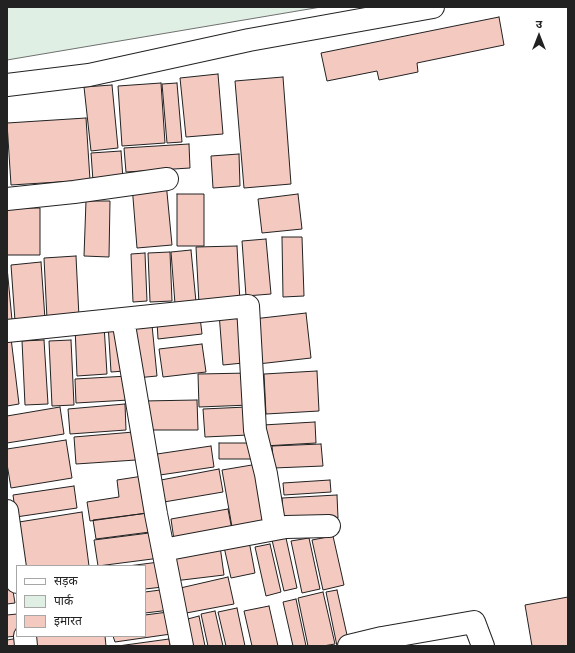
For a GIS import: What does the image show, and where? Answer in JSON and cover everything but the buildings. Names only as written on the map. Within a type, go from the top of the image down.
[{"type":"street","points":[[7,85],[89,75],[249,40],[433,7]]},
{"type":"street","points":[[7,199],[74,192],[167,179]]},
{"type":"street","points":[[7,331],[248,306],[255,430],[266,474],[275,529]]},
{"type":"street","points":[[123,319],[163,550],[182,646]]},
{"type":"street","points":[[7,511],[16,575]]},
{"type":"street","points":[[163,550],[286,527],[329,526]]},
{"type":"street","points":[[349,646],[382,638],[474,622],[483,646]]},
{"type":"green space","points":[[7,7],[321,7],[7,60]]}]
